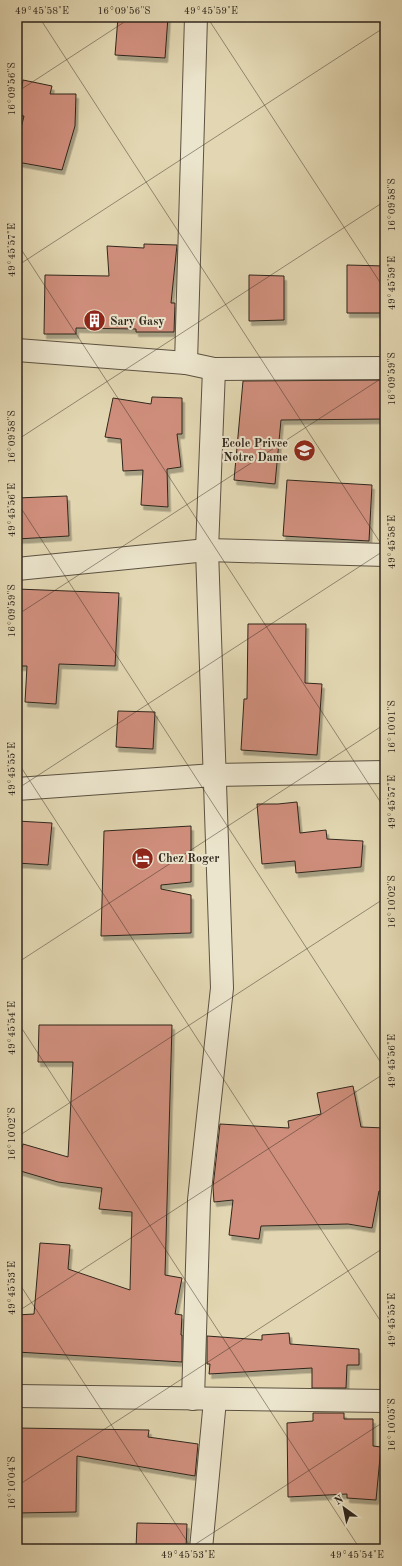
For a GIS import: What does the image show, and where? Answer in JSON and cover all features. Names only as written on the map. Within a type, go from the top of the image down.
[{"type":"street","points":[[186,363],[196,17]]},
{"type":"street","points":[[17,350],[186,363],[214,368],[385,368]]},
{"type":"street","points":[[192,1399],[199,1200],[222,988],[207,550],[214,368]]},
{"type":"street","points":[[17,569],[207,550],[385,555]]},
{"type":"street","points":[[17,789],[214,775],[385,772]]},
{"type":"street","points":[[17,1396],[215,1400],[385,1401]]},
{"type":"street","points":[[200,1549],[215,1400]]},
{"type":"building","points":[[118,17],[168,17],[165,58],[115,55]]},
{"type":"building","points":[[23,80],[52,86],[50,94],[76,94],[75,126],[62,170],[17,162],[17,144],[24,116],[17,115]]},
{"type":"building","points":[[144,244],[177,245],[171,303],[175,303],[174,332],[136,332],[136,329],[76,328],[76,334],[44,334],[45,275],[109,276],[107,246],[144,248]]},
{"type":"building","points":[[347,265],[385,266],[385,313],[347,313]]},
{"type":"building","points":[[249,275],[284,276],[284,320],[249,321]]},
{"type":"building","points":[[385,380],[385,419],[281,420],[275,484],[234,480],[243,381]]},
{"type":"building","points":[[152,397],[182,398],[182,434],[177,434],[181,467],[167,469],[168,507],[141,505],[143,470],[123,471],[121,439],[105,437],[113,398],[151,404]]},
{"type":"building","points":[[287,480],[372,485],[369,541],[283,536]]},
{"type":"building","points":[[67,496],[69,536],[17,539],[17,498]]},
{"type":"building","points":[[17,589],[119,593],[115,666],[59,664],[56,704],[25,702],[27,666],[17,666]]},
{"type":"building","points":[[248,624],[306,624],[305,683],[322,684],[317,755],[241,750],[244,699],[247,699]]},
{"type":"building","points":[[118,711],[155,712],[153,749],[116,747]]},
{"type":"building","points":[[297,802],[300,833],[326,830],[327,839],[363,841],[361,867],[296,873],[295,861],[262,864],[257,804]]},
{"type":"building","points":[[17,821],[52,823],[48,865],[17,863]]},
{"type":"building","points":[[191,826],[191,882],[161,885],[161,889],[191,895],[191,933],[101,936],[104,831]]},
{"type":"building","points":[[39,1025],[172,1025],[165,1275],[182,1278],[175,1314],[182,1315],[182,1362],[17,1352],[17,1315],[34,1314],[40,1243],[70,1245],[68,1269],[130,1290],[132,1212],[99,1209],[102,1188],[58,1182],[17,1170],[23,1144],[68,1157],[73,1062],[38,1062]]},
{"type":"building","points":[[353,1086],[361,1127],[385,1128],[385,1191],[379,1191],[372,1228],[348,1224],[261,1226],[259,1239],[229,1235],[233,1200],[214,1202],[213,1187],[220,1124],[289,1128],[288,1121],[321,1114],[317,1093]]},
{"type":"building","points":[[289,1333],[290,1344],[359,1349],[359,1365],[347,1365],[346,1388],[312,1388],[312,1368],[209,1374],[210,1364],[207,1364],[207,1336],[262,1340],[262,1335]]},
{"type":"building","points":[[313,1413],[344,1413],[344,1419],[373,1419],[373,1446],[381,1447],[376,1500],[347,1498],[347,1494],[288,1497],[287,1423],[313,1421]]},
{"type":"building","points":[[17,1428],[149,1430],[148,1437],[198,1444],[195,1476],[77,1456],[76,1512],[17,1513]]},
{"type":"building","points":[[137,1523],[187,1524],[186,1549],[136,1549]]},
{"type":"place","name":"Sary Gasy","points":[[94,321]]},
{"type":"place","name":"Ecole Privee Notre Dame","points":[[304,450]]},
{"type":"place","name":"Chez Roger","points":[[142,858]]}]
